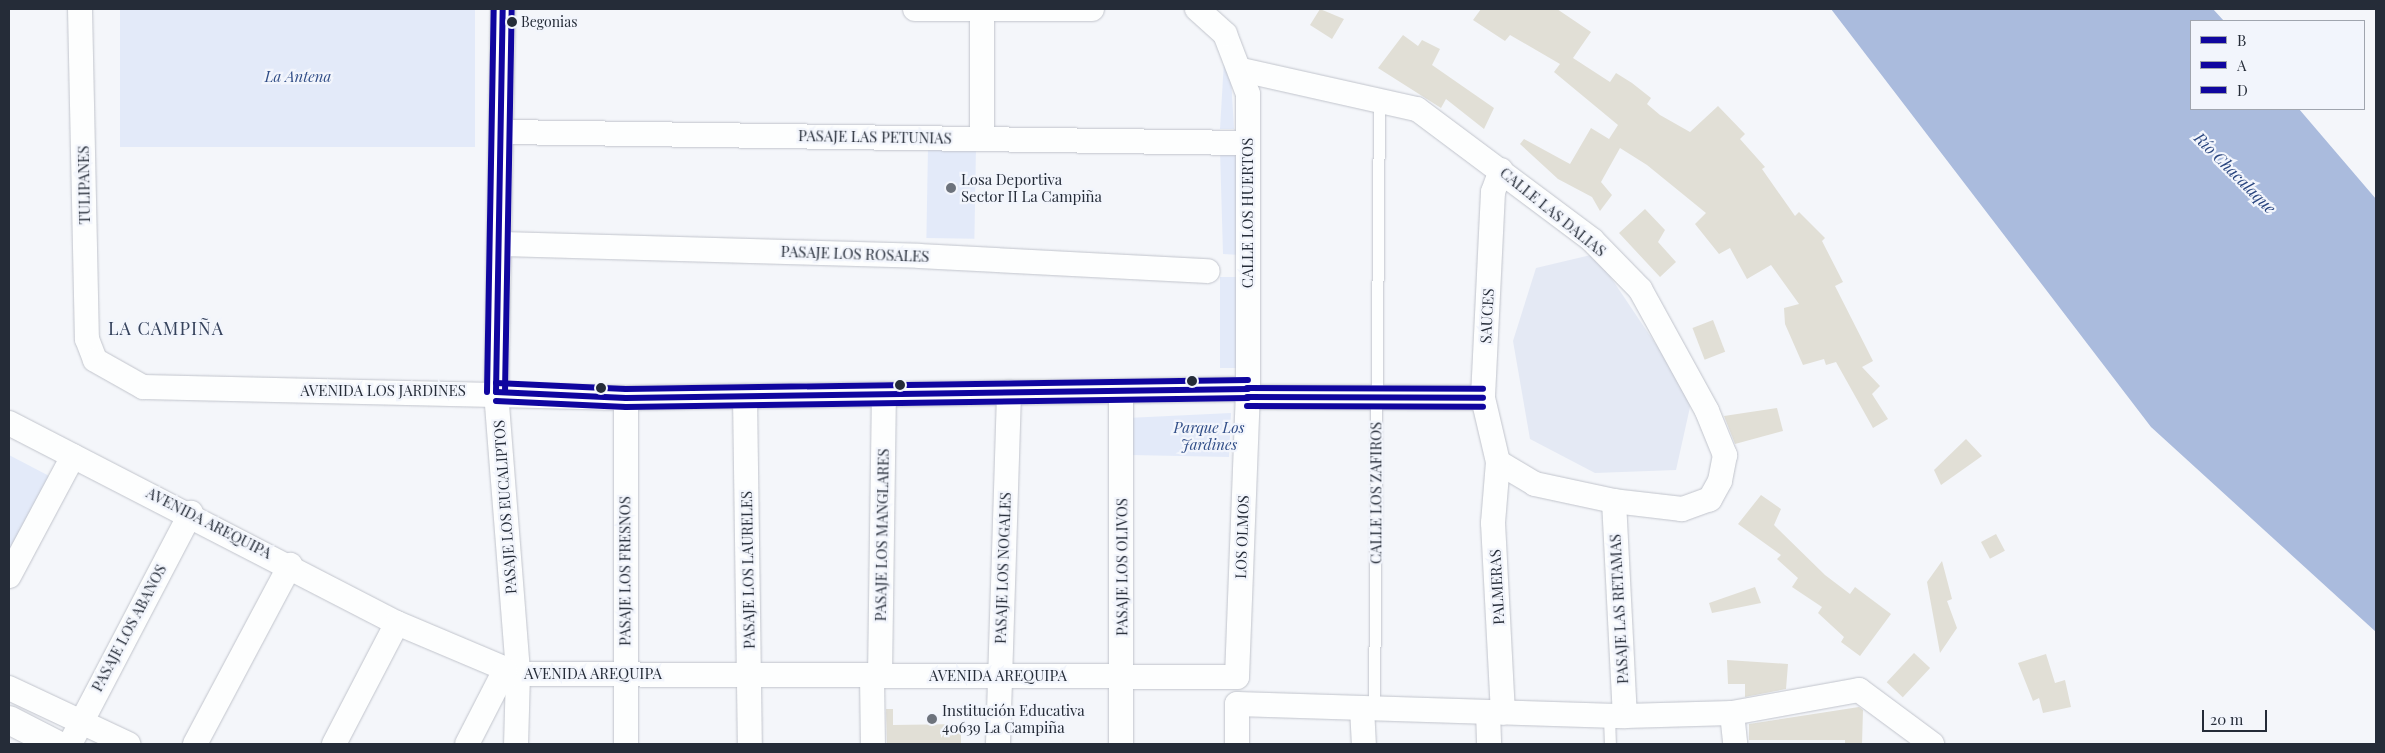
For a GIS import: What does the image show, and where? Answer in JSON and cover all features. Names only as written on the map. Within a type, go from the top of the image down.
[{"type":"street","name":"TULIPANES","points":[[80,9],[87,340],[95,360]]},
{"type":"street","name":"PASAJE LOS EUCALIPTOS","points":[[502,9],[502,244],[496,392],[511,672]]},
{"type":"street","points":[[915,9],[982,11],[1092,9]]},
{"type":"street","points":[[1191,9],[1197,9]]},
{"type":"street","name":"CALLE LOS HUERTOS","points":[[1197,9],[1225,34],[1242,70],[1248,94],[1248,393]]},
{"type":"street","points":[[982,11],[982,139]]},
{"type":"street","name":"CALLE LAS DALIAS","points":[[1242,70],[1379,98],[1417,108],[1592,240],[1640,289],[1707,411],[1725,455],[1720,481],[1710,499],[1682,509],[1614,501]]},
{"type":"street","name":"PASAJE LAS PETUNIAS","points":[[503,132],[1248,143]]},
{"type":"street","name":"SAUCES","points":[[1498,462],[1483,398],[1493,192],[1501,170]]},
{"type":"street","name":"PASAJE LOS ROSALES","points":[[502,244],[919,256],[1208,271]]},
{"type":"street","name":"AVENIDA LOS JARDINES","points":[[95,360],[142,387],[496,392],[626,398],[1121,391],[1483,398]]},
{"type":"street","name":"PASAJE LOS OLIVOS","points":[[1121,391],[1121,744]]},
{"type":"street","name":"PASAJE LOS NOGALES","points":[[998,744],[1009,392]]},
{"type":"street","name":"LOS OLMOS","points":[[1237,677],[1248,393]]},
{"type":"street","name":"PASAJE LOS MANGLARES","points":[[872,744],[876,676],[884,394]]},
{"type":"street","name":"PASAJE LOS LAURELES","points":[[745,396],[750,744]]},
{"type":"street","name":"PASAJE LOS FRESNOS","points":[[626,398],[624,674],[626,744]]},
{"type":"street","name":"AVENIDA AREQUIPA","points":[[9,424],[191,514],[397,623],[511,672],[1237,677]]},
{"type":"street","points":[[9,576],[74,456]]},
{"type":"street","points":[[1498,462],[1535,484],[1614,501]]},
{"type":"street","name":"PALMERAS","points":[[1489,744],[1496,713],[1493,523],[1498,462]]},
{"type":"street","name":"PASAJE LAS RETAMAS","points":[[1614,501],[1617,716]]},
{"type":"street","name":"PASAJE LOS ABANOS","points":[[70,744],[79,721],[191,514]]},
{"type":"street","points":[[195,744],[290,565]]},
{"type":"street","points":[[334,744],[397,623]]},
{"type":"street","points":[[467,744],[511,672]]},
{"type":"street","points":[[511,672],[516,744]]},
{"type":"street","points":[[9,688],[41,706],[128,744]]},
{"type":"street","points":[[1237,744],[1237,704],[1617,716],[1732,713],[1859,690],[1932,744]]},
{"type":"street","points":[[41,706],[19,725],[56,744]]},
{"type":"street","points":[[1364,744],[1368,708]]},
{"type":"street","points":[[1732,713],[1735,744]]},
{"type":"lane","name":"CALLE LOS ZAFIROS","points":[[1368,708],[1376,397],[1379,98]]},
{"type":"lane","points":[[1610,744],[1617,716]]},
{"type":"shaded area","points":[[1595,254],[1692,398],[1676,470],[1595,473],[1530,439],[1513,341],[1536,268]]},
{"type":"green space","name":"La Antena","points":[[120,9],[475,9],[475,147],[120,147]]},
{"type":"green space","points":[[1224,61],[1231,77],[1234,129],[1220,129]]},
{"type":"green space","points":[[928,146],[976,147],[974,239],[926,238]]},
{"type":"green space","points":[[1220,150],[1239,155],[1240,255],[1223,254]]},
{"type":"green space","points":[[1220,277],[1240,277],[1240,368],[1220,368]]},
{"type":"green space","name":"Parque Los Jardines","points":[[1231,413],[1229,457],[1131,455],[1127,418]]},
{"type":"green space","points":[[9,455],[53,478],[9,571]]},
{"type":"water","name":"Río Chacalaque","points":[[1831,9],[2213,9],[2223,20],[2190,20],[2190,110],[2300,110],[2376,199],[2376,632],[2151,427]]},
{"type":"building","points":[[1320,9],[1344,19],[1332,39],[1310,25]]},
{"type":"building","points":[[1481,9],[1557,9],[1591,32],[1573,58],[1610,82],[1616,73],[1632,83],[1651,98],[1647,104],[1660,115],[1690,132],[1718,106],[1745,134],[1740,139],[1765,167],[1762,169],[1795,216],[1799,212],[1825,238],[1822,241],[1843,282],[1835,286],[1873,361],[1862,367],[1880,386],[1872,394],[1888,419],[1873,428],[1836,362],[1826,365],[1824,359],[1803,365],[1785,324],[1784,308],[1799,304],[1771,265],[1747,279],[1730,248],[1719,254],[1695,224],[1706,213],[1647,165],[1620,148],[1601,182],[1612,195],[1600,211],[1592,197],[1558,179],[1520,144],[1524,139],[1570,164],[1591,128],[1609,139],[1618,125],[1554,72],[1560,64],[1510,35],[1505,41],[1473,20]]},
{"type":"building","points":[[1403,35],[1418,46],[1422,40],[1440,49],[1432,65],[1494,108],[1484,129],[1446,99],[1441,108],[1378,68]]},
{"type":"building","points":[[1645,209],[1665,230],[1658,242],[1676,262],[1660,277],[1619,233]]},
{"type":"building","points":[[1713,320],[1725,352],[1705,360],[1692,328]]},
{"type":"building","points":[[1777,408],[1783,431],[1735,444],[1724,416]]},
{"type":"building","points":[[1966,439],[1982,456],[1941,485],[1934,470]]},
{"type":"building","points":[[1761,495],[1781,509],[1774,525],[1825,575],[1850,594],[1855,587],[1891,614],[1860,656],[1841,642],[1844,637],[1818,613],[1822,607],[1792,587],[1798,578],[1777,559],[1781,555],[1738,524]]},
{"type":"building","points":[[1996,534],[2005,551],[1990,559],[1981,542]]},
{"type":"building","points":[[1942,561],[1952,599],[1947,601],[1957,628],[1940,653],[1927,582]]},
{"type":"building","points":[[1755,587],[1761,603],[1712,613],[1709,603]]},
{"type":"building","points":[[1914,653],[1930,668],[1903,697],[1887,682]]},
{"type":"building","points":[[2046,654],[2055,683],[2065,680],[2071,707],[2043,713],[2039,698],[2033,701],[2018,663]]},
{"type":"building","points":[[1727,660],[1788,664],[1786,689],[1745,697],[1745,684],[1728,684]]},
{"type":"building","points":[[1859,707],[1863,710],[1862,744],[1845,744],[1845,740],[1749,740],[1749,724]]},
{"type":"building","points":[[886,709],[893,709],[893,725],[961,724],[961,744],[887,744]]},
{"type":"transit line","name":"D","points":[[487,392],[494,9]]},
{"type":"transit line","name":"B","points":[[496,392],[503,9]]},
{"type":"transit line","name":"A","points":[[505,392],[512,9]]},
{"type":"transit line","name":"D","points":[[496,383],[626,389],[1248,380]]},
{"type":"transit line","name":"D","points":[[1247,388],[1483,389]]},
{"type":"transit line","name":"B","points":[[496,392],[626,398],[1248,389]]},
{"type":"transit line","name":"B","points":[[1247,397],[1483,398]]},
{"type":"transit line","name":"A","points":[[496,401],[626,407],[1248,398]]},
{"type":"transit line","name":"A","points":[[1247,406],[1483,407]]},
{"type":"place","name":"Begonias","points":[[512,22]]},
{"type":"place","name":"Losa Deportiva Sector II La Campiña","points":[[951,188]]},
{"type":"place","name":"Institución Educativa 40639 La Campiña","points":[[932,719]]},
{"type":"district","name":"LA CAMPIÑA","points":[[166,328]]}]
